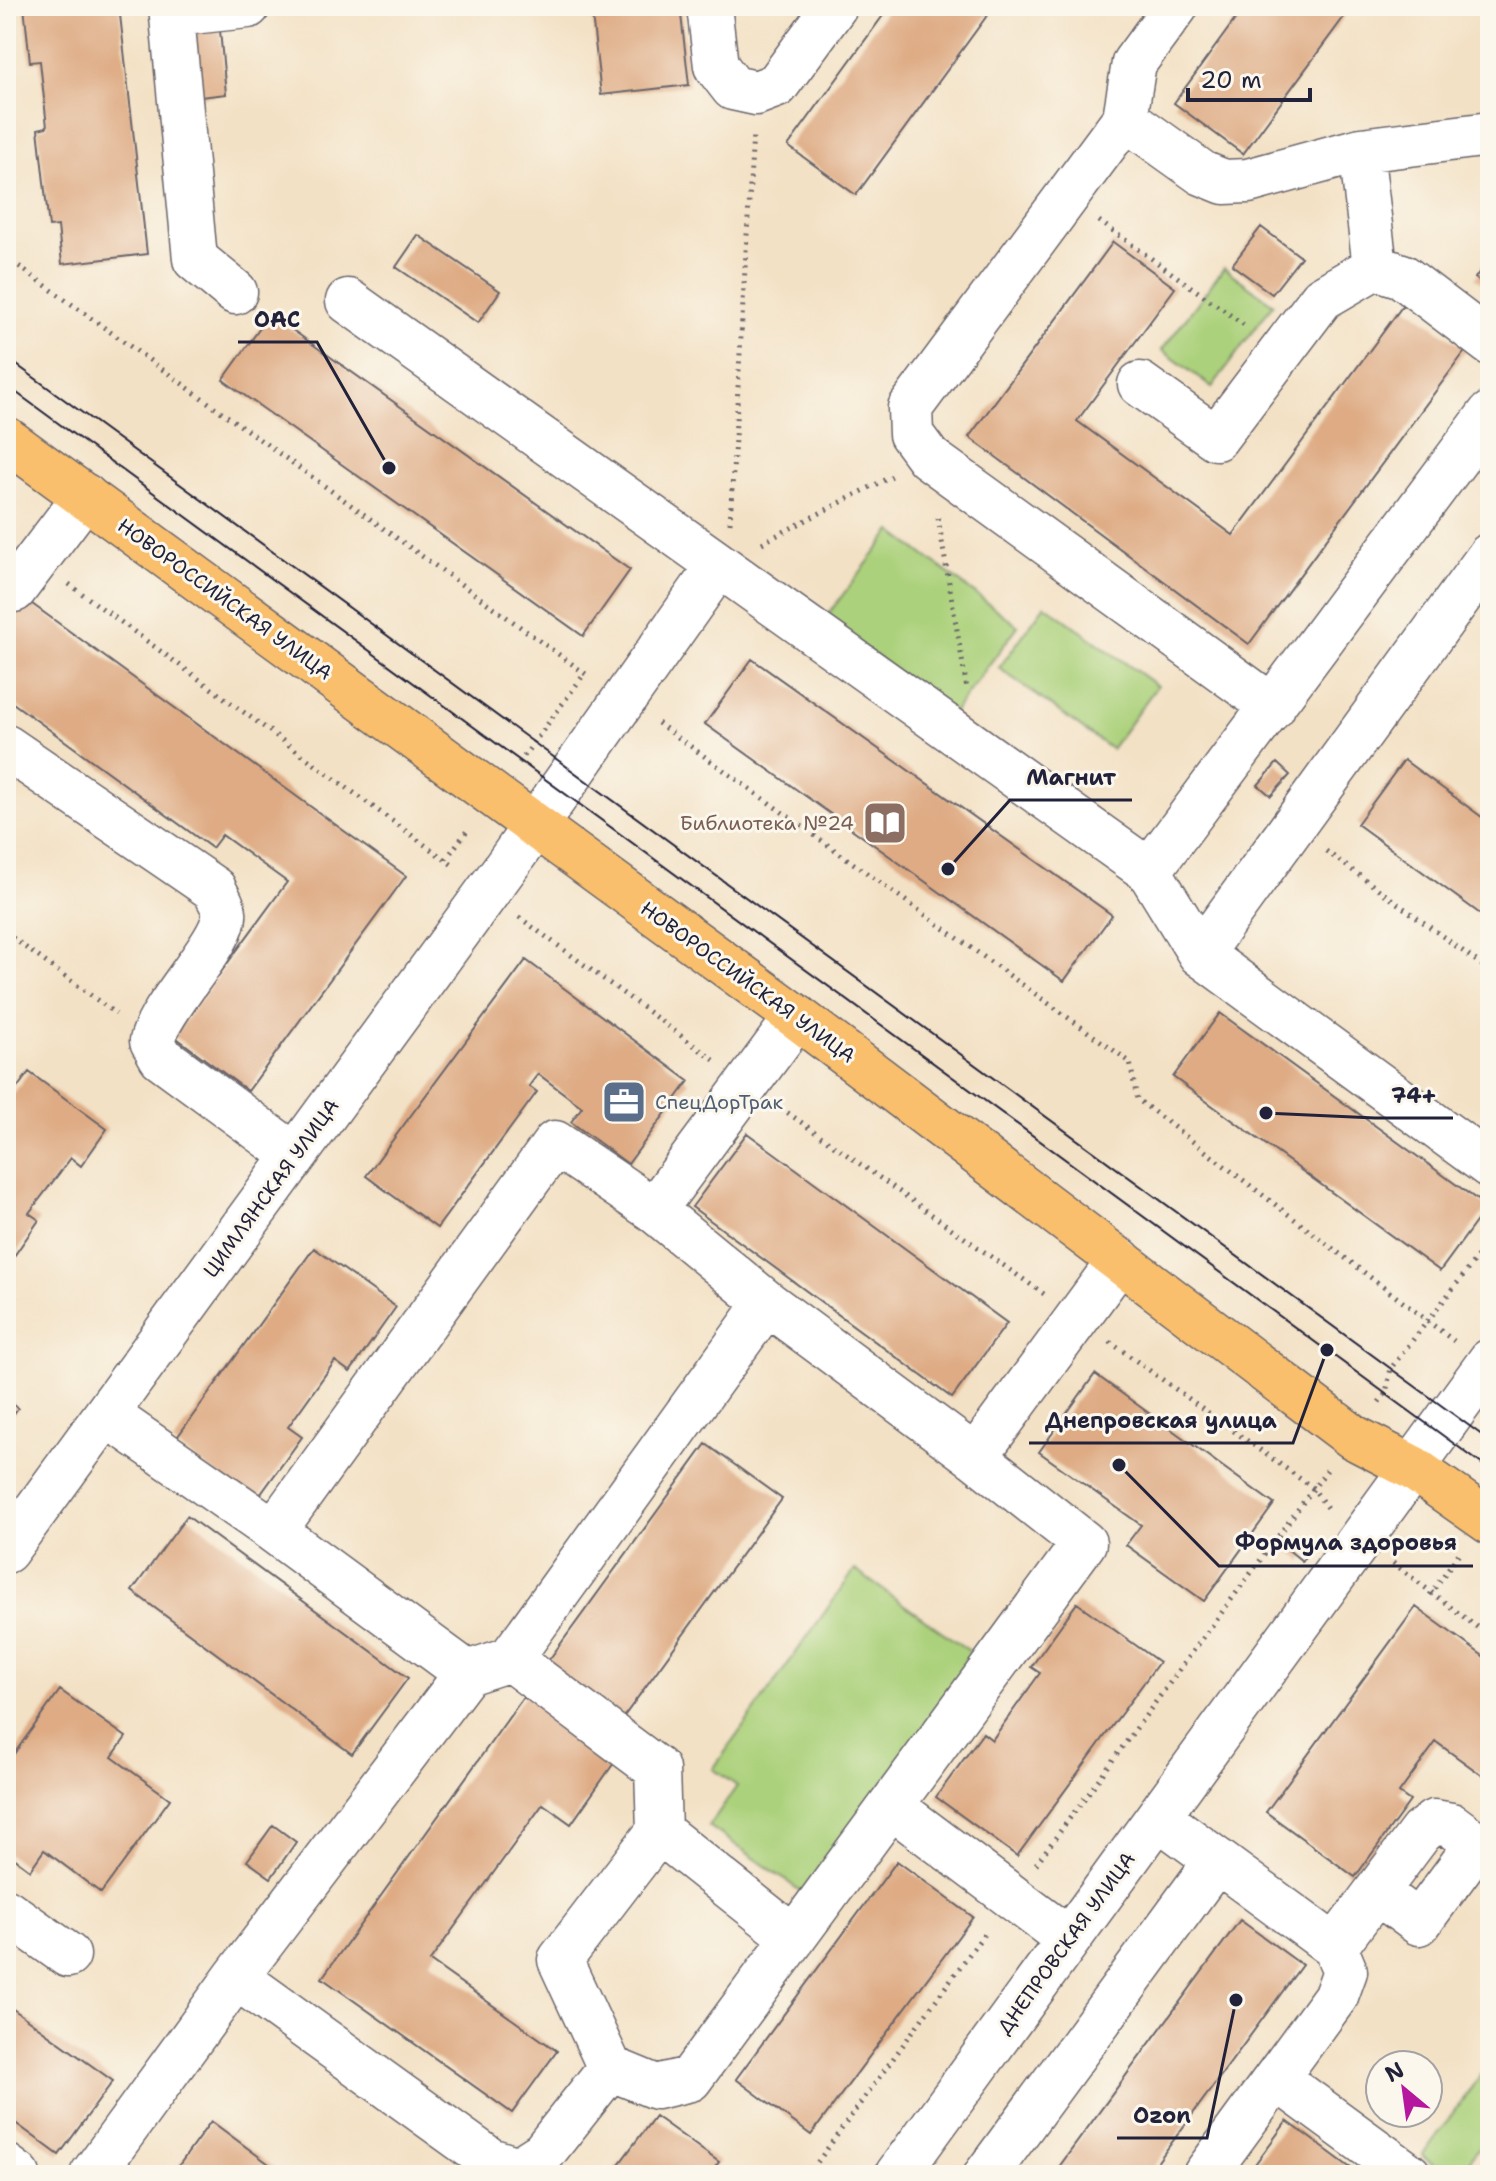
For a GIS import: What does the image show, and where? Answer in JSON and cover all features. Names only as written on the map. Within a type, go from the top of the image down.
[{"type":"main road","name":"НОВОРОССИЙСКАЯ УЛИЦА","points":[[6,439],[797,1017],[1353,1437],[1413,1468],[1490,1522]]},
{"type":"street","points":[[235,292],[195,259],[172,10],[248,6]]},
{"type":"street","points":[[709,6],[716,66],[733,88],[756,93],[777,85],[835,6]]},
{"type":"street","points":[[1176,6],[1134,63],[1125,118],[910,408],[911,434],[928,457],[1273,707]]},
{"type":"street","points":[[1125,118],[1202,173],[1224,182],[1248,181],[1361,150],[1489,130]]},
{"type":"street","points":[[1361,150],[1375,267]]},
{"type":"street","points":[[1140,384],[1216,438],[1322,298],[1375,267],[1402,276],[1490,343]]},
{"type":"street","points":[[348,301],[1149,871],[1200,954],[1490,1166]]},
{"type":"street","points":[[1149,871],[1490,414]]},
{"type":"street","points":[[14,590],[85,496]]},
{"type":"street","points":[[1200,954],[1490,555]]},
{"type":"street","name":"ЦИМЛЯНСКАЯ УЛИЦА","points":[[6,1551],[535,826],[719,565]]},
{"type":"street","points":[[6,747],[214,889],[225,914],[219,934],[156,1023],[152,1041],[161,1057],[294,1155]]},
{"type":"street","points":[[654,1210],[797,1017]]},
{"type":"street","points":[[274,1531],[555,1143],[654,1210],[767,1303],[975,1457],[1084,1543],[690,2079],[656,2087],[610,2068],[560,1960],[659,1831],[657,1769],[510,1659]]},
{"type":"street","points":[[975,1457],[1120,1260]]},
{"type":"street","points":[[92,2175],[236,1977],[467,1673],[510,1659],[767,1303]]},
{"type":"street","name":"ДНЕПРОВСКАЯ УЛИЦА","points":[[897,2175],[1488,1364]]},
{"type":"street","points":[[106,1414],[274,1531],[467,1673]]},
{"type":"street","points":[[891,1806],[1068,1939]]},
{"type":"street","points":[[1158,1817],[1335,1947],[1345,1971],[1336,1996],[1205,2175]]},
{"type":"street","points":[[1335,1947],[1421,1832],[1434,1822],[1451,1825],[1483,1849]]},
{"type":"street","points":[[659,1831],[794,1938]]},
{"type":"street","points":[[986,2175],[1217,1860]]},
{"type":"street","points":[[6,1911],[68,1955]]},
{"type":"street","points":[[236,1977],[490,2160],[518,2169],[543,2153],[610,2068]]},
{"type":"street","points":[[1276,2078],[1409,2175]]},
{"type":"street","points":[[6,2166],[18,2175]]},
{"type":"path","points":[[719,565],[730,526],[756,93]]},
{"type":"path","points":[[1066,197],[1281,352]]},
{"type":"path","points":[[6,257],[1130,1062],[1137,1099],[1488,1364]]},
{"type":"path","points":[[719,565],[928,457],[978,751]]},
{"type":"path","points":[[1292,827],[1490,971]]},
{"type":"path","points":[[6,933],[152,1041]]},
{"type":"path","points":[[808,2175],[1386,1393],[1391,1368],[1490,1241]]},
{"type":"green space","points":[[1224,268],[1273,304],[1212,387],[1162,350]]},
{"type":"green space","points":[[892,531],[1018,626],[952,714],[825,618]]},
{"type":"green space","points":[[1045,605],[1157,686],[1111,749],[999,668]]},
{"type":"green space","points":[[855,1570],[975,1655],[805,1894],[709,1826],[737,1786],[713,1769]]},
{"type":"green space","points":[[1490,2062],[1490,2132],[1459,2175],[1448,2175],[1422,2156]]},
{"type":"building","points":[[24,6],[119,6],[147,254],[62,264],[58,226],[49,227],[38,129],[47,127],[40,61],[30,62]]},
{"type":"building","points":[[591,6],[680,6],[689,85],[601,95]]},
{"type":"building","points":[[890,6],[994,6],[856,195],[788,146]]},
{"type":"building","points":[[1245,6],[1352,6],[1243,154],[1174,103]]},
{"type":"building","points":[[220,30],[226,94],[192,98],[186,33]]},
{"type":"building","points":[[1261,227],[1301,257],[1272,294],[1232,265]]},
{"type":"building","points":[[418,235],[500,291],[478,323],[396,267]]},
{"type":"building","points":[[1113,242],[1175,288],[1077,421],[1233,535],[1404,304],[1466,350],[1249,644],[969,437]]},
{"type":"building","points":[[1490,257],[1490,289],[1475,278]]},
{"type":"building","points":[[270,314],[630,570],[583,636],[223,380]]},
{"type":"building","points":[[6,585],[406,876],[248,1091],[174,1036],[287,882],[222,835],[212,848],[6,698]]},
{"type":"building","points":[[752,659],[1112,915],[1064,981],[705,724]]},
{"type":"building","points":[[1404,760],[1490,823],[1490,921],[1357,824]]},
{"type":"building","points":[[1277,763],[1290,775],[1271,796],[1258,785]]},
{"type":"building","points":[[526,960],[689,1081],[628,1164],[571,1122],[582,1107],[538,1074],[529,1086],[537,1092],[437,1228],[366,1176]]},
{"type":"building","points":[[1220,1013],[1487,1207],[1440,1271],[1173,1077]]},
{"type":"building","points":[[29,1072],[107,1129],[81,1166],[71,1158],[29,1213],[39,1220],[14,1256],[6,1250],[6,1103]]},
{"type":"building","points":[[747,1133],[1007,1323],[952,1398],[692,1207]]},
{"type":"building","points":[[314,1248],[396,1307],[350,1372],[335,1361],[288,1427],[302,1437],[255,1502],[173,1443]]},
{"type":"building","points":[[1095,1374],[1274,1504],[1204,1601],[1126,1545],[1141,1525],[1039,1452]]},
{"type":"building","points":[[6,1399],[18,1408],[6,1424]]},
{"type":"building","points":[[706,1444],[782,1499],[622,1719],[546,1664]]},
{"type":"building","points":[[187,1516],[408,1678],[352,1754],[132,1591]]},
{"type":"building","points":[[1296,1535],[1312,1546],[1302,1561],[1286,1548]]},
{"type":"building","points":[[1077,1603],[1159,1662],[1017,1856],[936,1797],[983,1733],[992,1740],[1040,1673],[1031,1667]]},
{"type":"building","points":[[1416,1607],[1490,1661],[1490,1781],[1436,1742],[1399,1793],[1410,1801],[1355,1877],[1266,1812]]},
{"type":"building","points":[[60,1690],[126,1737],[112,1757],[170,1799],[101,1893],[44,1850],[30,1870],[6,1852],[6,1765]]},
{"type":"building","points":[[525,1695],[616,1760],[571,1824],[543,1804],[430,1961],[557,2051],[512,2113],[322,1978]]},
{"type":"building","points":[[273,1825],[296,1842],[271,1878],[247,1861]]},
{"type":"building","points":[[897,1861],[973,1917],[811,2135],[736,2079]]},
{"type":"building","points":[[1240,1920],[1302,1965],[1148,2175],[1053,2175]]},
{"type":"building","points":[[6,2004],[113,2081],[59,2155],[6,2116]]},
{"type":"building","points":[[655,2116],[719,2162],[709,2175],[611,2175]]},
{"type":"building","points":[[211,2121],[284,2175],[172,2175]]},
{"type":"building","points":[[1287,2121],[1348,2166],[1361,2175],[1247,2175]]},
{"type":"tram line","points":[[6,357],[1490,1441]]},
{"type":"tram line","points":[[6,385],[1490,1470]]},
{"type":"place","name":"ОАС","points":[[389,468]]},
{"type":"place","name":"Библиотека №24","points":[[885,823]]},
{"type":"place","name":"Магнит","points":[[948,869]]},
{"type":"place","name":"СпецДорТрак","points":[[624,1102]]},
{"type":"place","name":"74+","points":[[1266,1113]]},
{"type":"place","name":"Днепровская улица","points":[[1327,1350]]},
{"type":"place","name":"Формула здоровья","points":[[1119,1465]]},
{"type":"place","name":"Ozon","points":[[1236,2000]]}]
